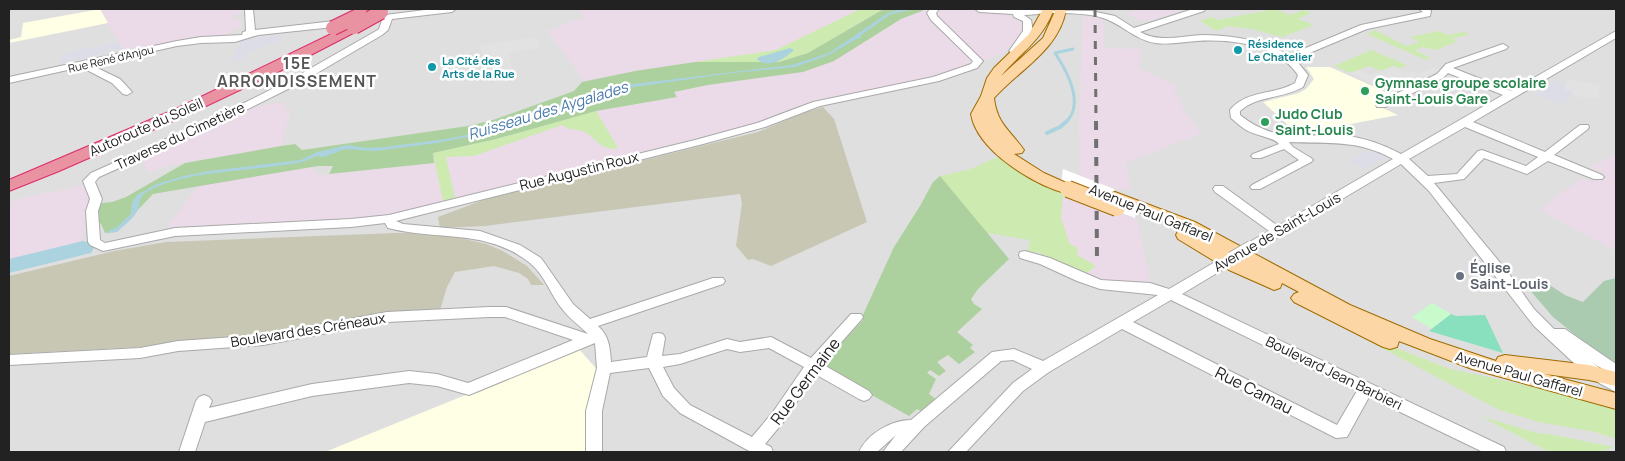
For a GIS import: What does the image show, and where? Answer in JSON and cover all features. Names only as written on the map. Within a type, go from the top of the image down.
[{"type":"highway","name":"Autoroute du Soleil","points":[[9,175],[157,113],[276,58],[331,27],[374,15]]},
{"type":"highway","name":"Autoroute du Soleil","points":[[9,186],[150,126],[265,73],[374,15]]},
{"type":"main road","points":[[988,96],[990,84],[1001,68],[1033,37],[1053,11]]},
{"type":"main road","points":[[1053,11],[1049,38],[988,96],[978,114],[981,125],[990,139],[1015,162],[1050,183],[1069,185],[1116,203],[1182,234],[1320,310],[1407,349],[1461,366],[1556,386]]},
{"type":"main road","name":"Avenue Paul Gaffarel","points":[[1116,203],[1189,226],[1344,309],[1423,344],[1479,364],[1556,386],[1616,400]]},
{"type":"main road","name":"Avenue Paul Gaffarel","points":[[1423,344],[1528,366],[1593,372],[1616,379]]},
{"type":"street","points":[[250,9],[251,32],[254,34]]},
{"type":"street","name":"Rue René d'Anjou","points":[[9,80],[172,45],[248,38],[254,34],[331,27],[374,15],[452,9]]},
{"type":"street","name":"Rue Augustin Roux","points":[[96,244],[103,247],[175,232],[351,223],[389,219],[749,128],[817,104],[935,79],[974,66],[978,61],[976,58],[934,18],[931,13],[935,9]]},
{"type":"street","points":[[979,9],[1006,12],[1035,13],[1053,11],[1104,15],[1143,27],[1201,9]]},
{"type":"street","points":[[1073,9],[1112,14]]},
{"type":"street","points":[[1091,9],[1112,14],[1143,27]]},
{"type":"street","points":[[1289,58],[1364,27],[1427,14],[1427,11],[1423,9]]},
{"type":"street","points":[[1017,15],[1053,11]]},
{"type":"street","points":[[1001,68],[1028,30],[1027,20],[1006,12]]},
{"type":"street","name":"Traverse du Cimetière","points":[[96,244],[92,211],[96,199],[89,181],[95,175],[226,116],[296,81],[380,33],[383,30],[374,15]]},
{"type":"street","points":[[1143,27],[1142,36],[1160,41],[1202,38],[1236,40],[1271,50],[1289,58],[1300,69],[1303,75],[1298,85],[1244,102],[1234,112],[1238,119],[1251,129],[1283,142],[1307,160],[1256,187]]},
{"type":"street","name":"Avenue de Saint-Louis","points":[[956,452],[1018,387],[1044,368],[1616,34]]},
{"type":"street","points":[[1381,105],[1440,76],[1449,66],[1503,47]]},
{"type":"street","points":[[84,65],[116,81],[127,92]]},
{"type":"street","points":[[1447,69],[1511,95]]},
{"type":"street","points":[[1464,122],[1598,178]]},
{"type":"street","points":[[1426,180],[1460,177],[1482,153],[1527,171],[1584,127]]},
{"type":"street","points":[[1257,156],[1283,142],[1344,139],[1365,144],[1402,159],[1426,180],[1546,331],[1593,372],[1616,386]]},
{"type":"street","points":[[1219,189],[1278,232]]},
{"type":"street","points":[[389,219],[392,225],[403,228],[480,235],[515,248],[536,261],[568,307],[589,324]]},
{"type":"street","name":"Boulevard Jean Barbieri","points":[[1025,255],[1045,261],[1100,284],[1140,286],[1171,294],[1498,452]]},
{"type":"street","points":[[589,324],[718,281]]},
{"type":"street","name":"Boulevard des Créneaux","points":[[9,360],[140,352],[178,346],[262,340],[387,317],[426,315],[506,312],[587,337]]},
{"type":"street","points":[[1529,312],[1616,371]]},
{"type":"street","name":"Rue Germaine","points":[[759,449],[813,365],[856,317]]},
{"type":"street","name":"Rue Camau","points":[[1122,323],[1336,432],[1341,432],[1366,389]]},
{"type":"street","points":[[587,337],[589,324]]},
{"type":"street","points":[[199,417],[312,390],[409,377],[437,380],[469,388],[587,337],[603,345],[604,368],[594,412],[594,452]]},
{"type":"street","points":[[658,338],[652,362],[668,392],[685,409],[759,449]]},
{"type":"street","points":[[604,368],[680,359],[727,344],[740,347],[772,342],[864,395]]},
{"type":"street","points":[[891,452],[914,427],[998,356],[1014,354],[1044,368]]},
{"type":"street","points":[[187,452],[204,402]]},
{"type":"street","points":[[867,452],[891,430],[901,426],[914,427]]},
{"type":"shaded area","points":[[9,9],[1616,9],[1616,452],[9,452]]},
{"type":"shaded area","points":[[100,9],[242,10],[242,13],[231,16],[232,19],[241,19],[242,27],[222,36],[125,53]]},
{"type":"shaded area","points":[[100,9],[108,23],[9,43],[9,40],[21,37],[23,23]]},
{"type":"shaded area","points":[[577,9],[1006,9],[1006,14],[1021,20],[1025,31],[1002,54],[937,76],[808,103],[755,124],[455,198],[445,157],[474,156],[562,125],[567,129],[584,131],[602,147],[618,148],[596,111],[580,101],[597,96],[547,31],[585,17]]},
{"type":"shaded area","points":[[1141,9],[1187,9],[1148,21],[1137,19],[1127,13]]},
{"type":"shaded area","points":[[1083,16],[1103,18],[1105,48],[1141,49],[1139,68],[1178,86],[1173,89],[1185,112],[1201,133],[1125,163],[1131,189],[1114,189],[1080,176],[1079,127]]},
{"type":"shaded area","points":[[279,35],[282,37],[281,40],[262,46],[242,57],[247,57],[231,63],[242,40]]},
{"type":"shaded area","points":[[536,37],[539,40],[539,48],[509,53],[512,70],[485,74],[480,45]]},
{"type":"shaded area","points":[[118,42],[123,49],[60,64],[61,54]]},
{"type":"shaded area","points":[[1393,66],[1405,71],[1420,73],[1434,67],[1444,71],[1400,96],[1350,73],[1359,70],[1372,75]]},
{"type":"shaded area","points":[[1306,67],[1330,67],[1392,95],[1374,104],[1398,115],[1298,134],[1263,102],[1299,93],[1306,89],[1314,79]]},
{"type":"shaded area","points":[[1568,79],[1601,85],[1597,99],[1588,97],[1587,99],[1571,94],[1573,92],[1564,89]]},
{"type":"shaded area","points":[[1555,81],[1566,85],[1564,89],[1573,92],[1565,105],[1534,95]]},
{"type":"shaded area","points":[[285,102],[284,110],[291,109],[281,146],[172,165],[147,172],[148,170],[140,158],[222,119],[233,118],[243,113],[244,109]]},
{"type":"shaded area","points":[[823,107],[834,119],[867,222],[771,266],[753,259],[748,260],[736,246],[742,203],[740,194],[485,226],[440,228],[438,217],[486,199],[758,132],[803,113]]},
{"type":"shaded area","points":[[1371,149],[1385,158],[1364,169],[1349,161]]},
{"type":"shaded area","points":[[1616,154],[1616,251],[1547,214],[1541,208],[1582,178],[1592,182],[1604,173],[1590,167]]},
{"type":"shaded area","points":[[434,163],[443,201],[400,212],[366,218],[167,227],[199,185],[313,167],[315,173],[324,175]]},
{"type":"shaded area","points":[[82,185],[88,197],[88,219],[82,223],[84,224],[84,235],[80,241],[75,246],[9,261],[9,202]]},
{"type":"shaded area","points":[[1057,188],[1137,219],[1150,283],[1109,283],[1083,276],[1095,266],[1077,255],[1069,243],[1061,217],[1063,195]]},
{"type":"shaded area","points":[[428,233],[486,244],[503,251],[527,266],[544,285],[531,285],[528,279],[519,273],[494,266],[455,272],[447,287],[440,310],[388,312],[269,334],[174,342],[159,346],[9,354],[9,276],[114,251],[166,242]]},
{"type":"shaded area","points":[[1616,278],[1616,363],[1584,342],[1553,317],[1528,288],[1545,282],[1565,295],[1583,302],[1604,281]]},
{"type":"shaded area","points":[[579,349],[599,372],[588,420],[588,452],[325,452]]},
{"type":"green space","points":[[860,9],[888,9],[882,10],[808,53],[779,62],[695,62],[776,50]]},
{"type":"green space","points":[[923,9],[901,19],[834,61],[803,72],[708,85],[674,92],[677,97],[596,111],[496,139],[433,153],[434,163],[329,174],[333,166],[318,166],[153,194],[117,232],[105,233],[95,217],[96,208],[102,203],[126,197],[185,163],[295,144],[302,150],[468,126],[493,120],[574,91],[582,82],[635,71],[695,62],[779,62],[808,53],[882,10]]},
{"type":"green space","points":[[1275,9],[1290,15],[1303,10],[1311,13],[1298,19],[1314,25],[1282,37],[1252,29],[1227,26],[1217,31],[1200,21],[1211,17],[1218,20]]},
{"type":"green space","points":[[1375,30],[1406,46],[1420,42],[1410,37],[1439,31],[1448,35],[1464,32],[1469,35],[1453,38],[1456,42],[1436,50],[1423,47],[1415,50],[1430,58],[1426,60],[1367,34]]},
{"type":"green space","points":[[1371,50],[1407,65],[1399,69],[1393,66],[1382,71],[1369,66],[1350,73],[1334,66]]},
{"type":"green space","points":[[596,111],[618,148],[607,148],[584,132],[562,125],[474,156],[446,157],[455,198],[443,201],[433,153],[496,139]]},
{"type":"green space","points":[[1004,157],[1057,188],[1063,195],[1061,217],[1069,243],[1078,248],[1077,255],[1096,266],[1083,276],[1041,256],[1041,253],[1028,251],[1030,240],[987,233],[940,176],[971,169],[992,159]]},
{"type":"green space","points":[[940,176],[1009,259],[978,289],[971,299],[974,304],[982,309],[957,332],[973,345],[970,348],[975,352],[959,364],[948,355],[937,362],[946,371],[939,376],[930,370],[927,373],[936,379],[929,394],[937,400],[923,412],[917,409],[909,416],[820,366],[863,320],[861,319],[894,247],[933,182]]},
{"type":"green space","points":[[1432,303],[1451,314],[1432,329],[1412,317]]},
{"type":"green space","points":[[1451,314],[1456,316],[1485,315],[1503,353],[1429,331]]},
{"type":"green space","points":[[1342,327],[1450,369],[1591,399],[1592,402],[1616,407],[1616,439],[1595,432],[1539,422],[1499,410]]},
{"type":"green space","points":[[1480,416],[1537,433],[1614,447],[1601,452],[1549,452]]},
{"type":"water","points":[[902,9],[916,9],[891,14],[861,35],[860,39],[856,39],[829,55],[795,67],[732,73],[634,87],[575,101],[493,132],[437,143],[375,151],[345,149],[324,157],[316,156],[298,163],[209,174],[175,181],[145,193],[130,221],[117,232],[105,233],[117,227],[131,214],[132,203],[137,195],[157,184],[184,176],[209,171],[301,160],[317,152],[347,145],[366,148],[385,147],[446,139],[492,130],[584,97],[634,84],[792,65],[829,53],[888,13]]},
{"type":"water","points":[[790,48],[794,50],[777,62],[767,63],[757,59],[759,57]]},
{"type":"pier","points":[[1063,169],[1114,189],[1116,205],[1136,212],[1135,218],[1057,188],[1061,184]]},
{"type":"waterway","name":"Ruisseau des Aygalades","points":[[1017,9],[1036,10]]},
{"type":"waterway","points":[[1066,122],[1074,106],[1074,97],[1069,78],[1055,53],[1073,49]]},
{"type":"waterway","points":[[1047,133],[1066,122]]},
{"type":"waterway","name":"Ruisseau des Aygalades","points":[[9,266],[83,248]]},
{"type":"railway","points":[[1095,9],[1096,122]]},
{"type":"railway","points":[[1096,121],[1097,262]]},
{"type":"place","name":"Résidence Le Chatelier","points":[[1238,50]]},
{"type":"place","name":"La Cité des Arts de la Rue","points":[[432,67]]},
{"type":"place","name":"Gymnase groupe scolaire Saint-Louis Gare","points":[[1365,91]]},
{"type":"place","name":"Judo Club Saint-Louis","points":[[1265,122]]},
{"type":"place","name":"Église Saint-Louis","points":[[1460,276]]},
{"type":"district","name":"15E ARRONDISSEMENT","points":[[297,72]]}]
